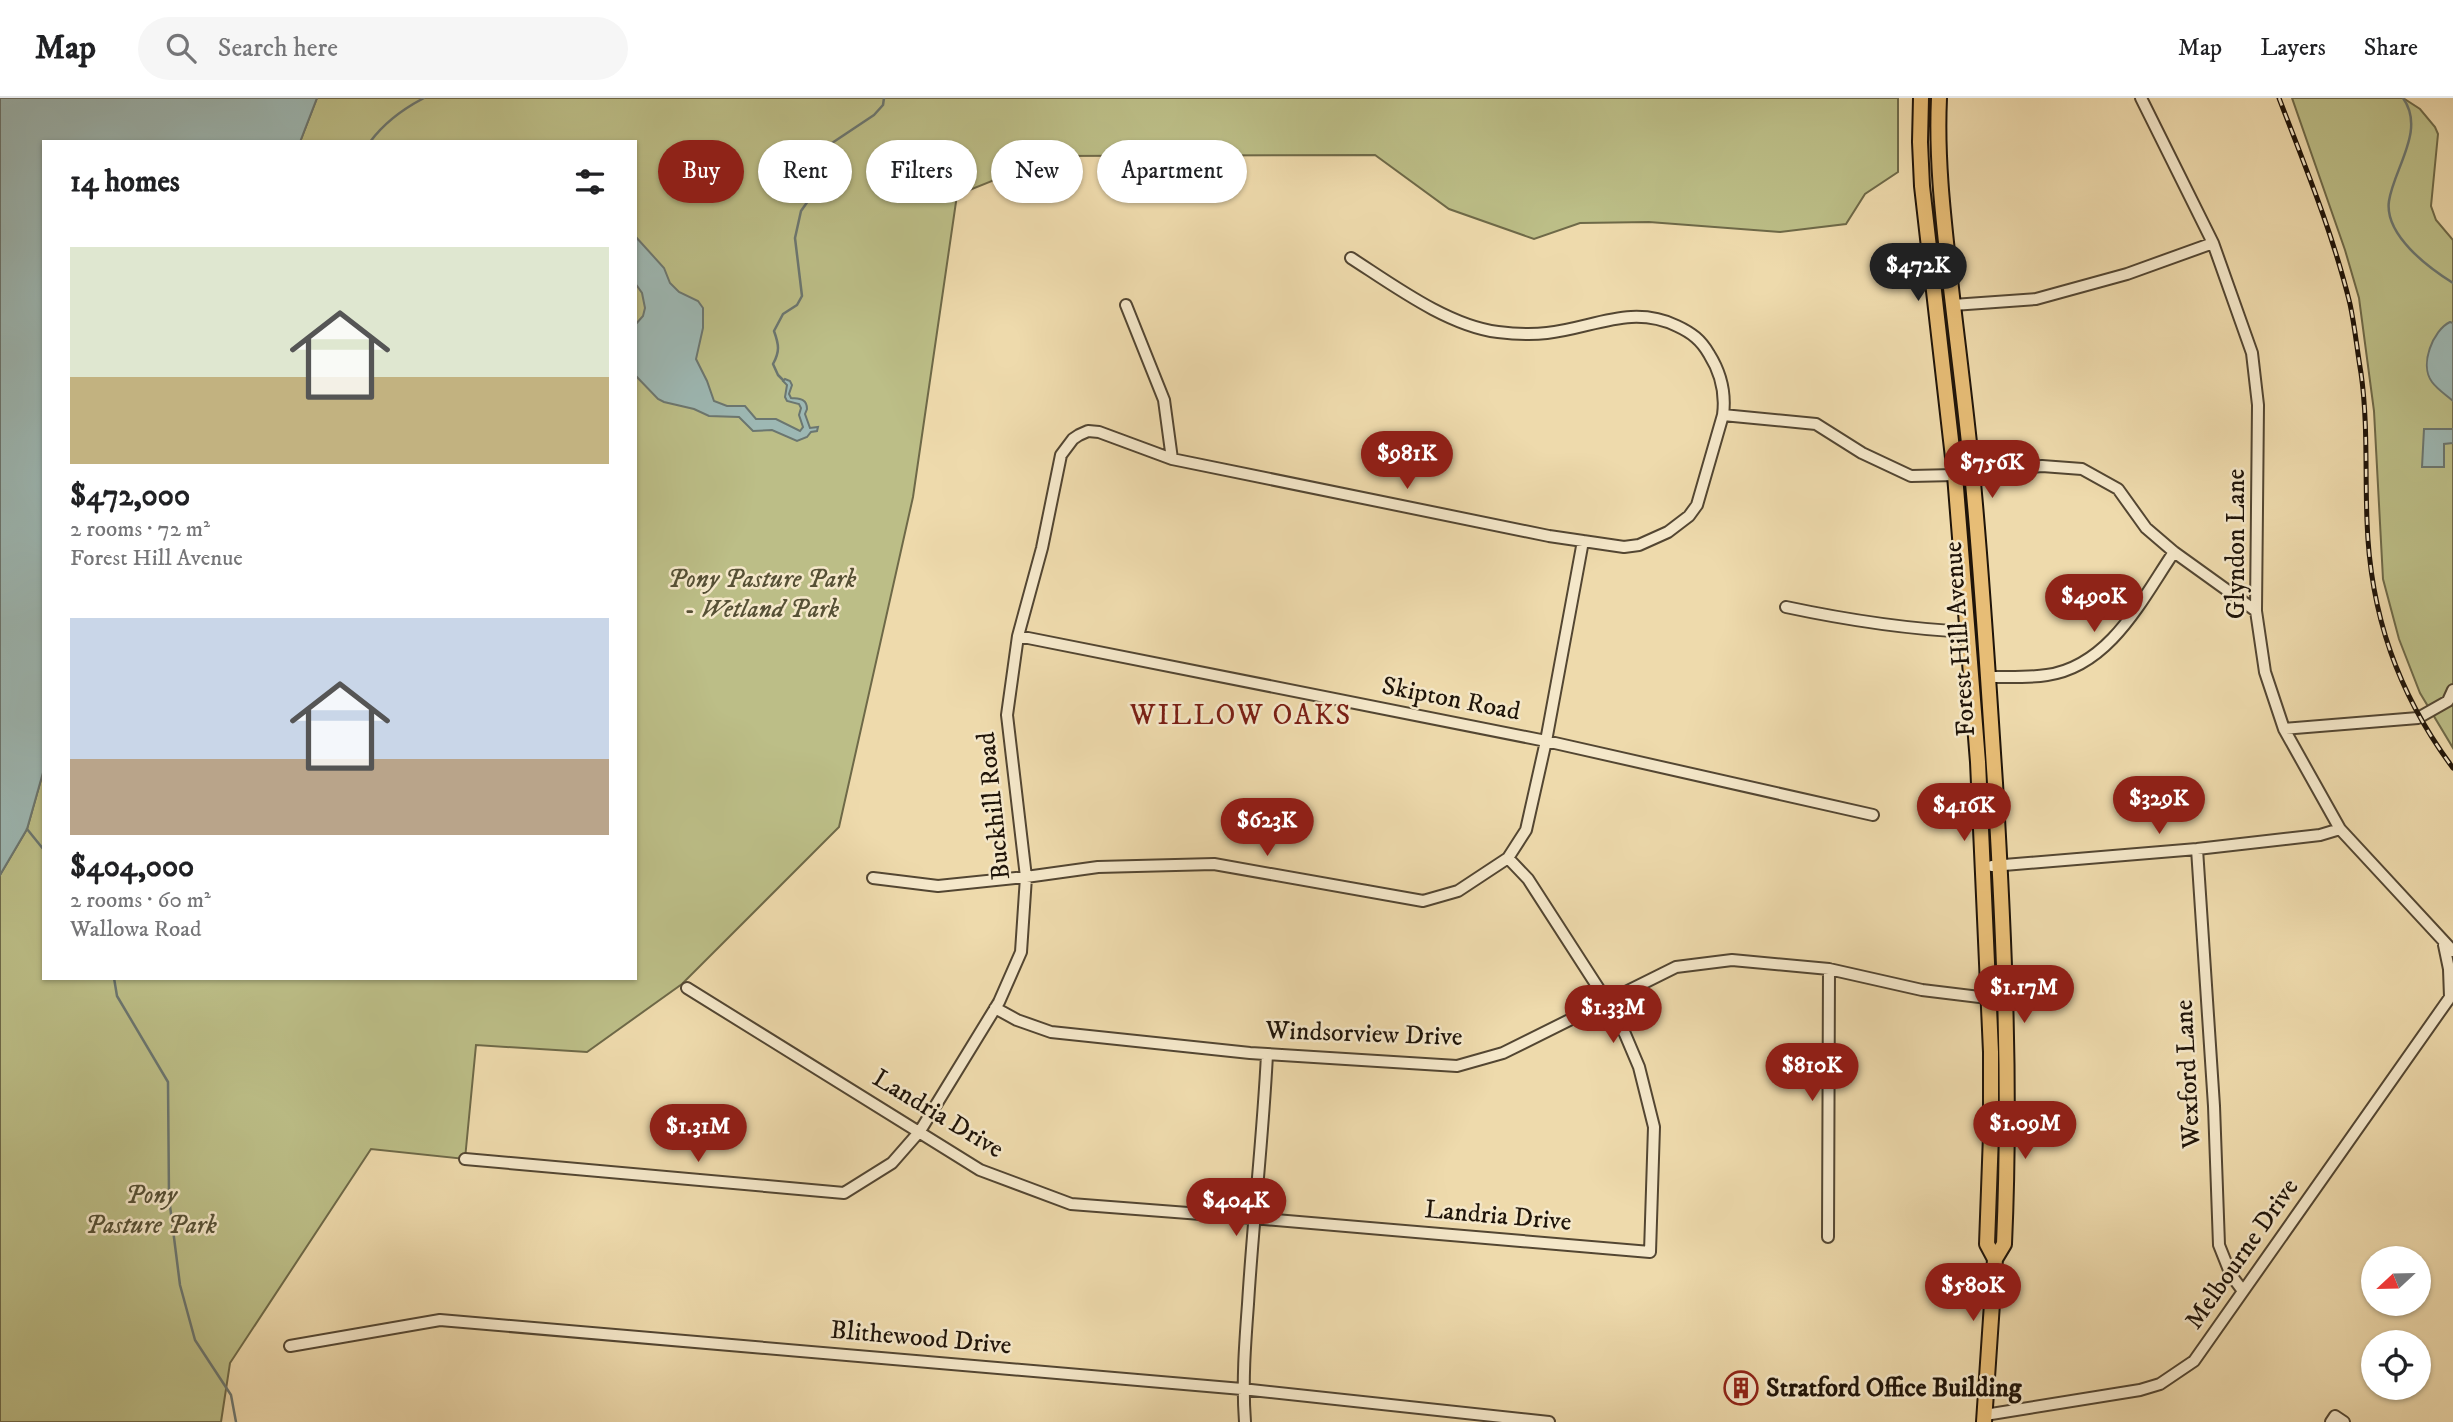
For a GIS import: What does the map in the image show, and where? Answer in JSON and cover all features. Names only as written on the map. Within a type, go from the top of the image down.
[{"type":"main road","name":"Forest Hill Avenue","points":[[1922,98],[1922,186],[1955,475],[1983,867],[1992,1103],[1987,1244],[1994,1259],[1984,1419]]},
{"type":"main road","name":"Forest Hill Avenue","points":[[1939,98],[1939,185],[1972,473],[2000,866],[2009,1109],[2004,1244],[1994,1259]]},
{"type":"street","name":"Glyndon Lane","points":[[2141,98],[2213,243],[2252,353],[2258,405],[2256,611],[2265,672],[2284,729],[2340,829],[2453,951]]},
{"type":"street","points":[[1953,305],[2036,299],[2127,274],[2213,243]]},
{"type":"street","points":[[1126,305],[1164,400],[1172,459],[1624,547],[1639,545],[1668,532],[1689,516],[1697,505],[1723,415],[1723,386],[1720,374],[1702,342],[1691,333],[1661,320],[1635,316],[1547,333],[1496,332],[1438,312],[1351,258]]},
{"type":"street","points":[[1723,415],[1816,424],[1862,453],[1911,476],[1955,475],[2042,466],[2082,469],[2118,489],[2146,528],[2174,552],[2256,611]]},
{"type":"street","name":"Buckhill Road","points":[[465,1159],[844,1193],[892,1163],[920,1131],[995,1008],[1021,952],[1026,877],[1007,715],[1018,636],[1042,548],[1061,455],[1073,439],[1088,431],[1099,432],[1172,459]]},
{"type":"street","points":[[873,878],[938,886],[1098,867],[1214,864],[1423,901],[1458,891],[1508,858],[1526,830],[1546,741],[1583,541]]},
{"type":"street","points":[[1988,677],[2048,675],[2081,665],[2118,634],[2174,552]]},
{"type":"street","points":[[1786,607],[1903,628],[1968,632]]},
{"type":"street","name":"Skipton Road","points":[[1018,636],[1546,741],[1874,815]]},
{"type":"street","points":[[2284,729],[2418,718],[2448,701],[2453,690]]},
{"type":"street","points":[[1983,867],[2197,849],[2320,835],[2340,829]]},
{"type":"street","name":"Wexford Lane","points":[[2197,849],[2214,1106],[2219,1245],[2231,1275],[2243,1290]]},
{"type":"street","points":[[1508,858],[1528,879],[1608,1003]]},
{"type":"street","points":[[2443,941],[2452,995]]},
{"type":"street","name":"Windsorview Drive","points":[[995,1008],[1017,1020],[1051,1032],[1267,1054],[1458,1066],[1503,1053],[1676,967],[1732,960],[1829,969],[1922,990],[2006,1000]]},
{"type":"street","points":[[1828,1237],[1829,969]]},
{"type":"street","name":"Landria Drive","points":[[687,988],[980,1170],[1071,1204],[1650,1252],[1654,1127],[1639,1067],[1608,1003]]},
{"type":"street","name":"Melbourne Drive","points":[[1984,1419],[2160,1384],[2194,1361],[2452,995]]},
{"type":"street","points":[[1245,1422],[1242,1389],[1267,1054]]},
{"type":"street","name":"Blithewood Drive","points":[[290,1346],[440,1320],[1242,1389],[1549,1422]]},
{"type":"street","points":[[2330,1422],[2335,1416],[2344,1422]]},
{"type":"green space","points":[[317,98],[1898,98],[1898,172],[1865,194],[1846,224],[1780,232],[1649,222],[1580,223],[1534,239],[1449,209],[1375,155],[1247,155],[1247,140],[1097,140],[1097,156],[1083,156],[1083,140],[991,140],[991,181],[977,187],[977,140],[866,140],[866,203],[956,203],[913,497],[839,827],[682,984],[587,1052],[476,1045],[465,1159],[371,1149],[230,1363],[221,1422],[0,1422],[0,875],[27,829],[42,776],[42,980],[637,980],[637,140],[301,140]]},
{"type":"green space","points":[[2292,98],[2403,98],[2420,109],[2438,134],[2431,206],[2436,220],[2453,240],[2453,748],[2420,693],[2399,639],[2383,579],[2374,411],[2359,298]]},
{"type":"water","points":[[0,98],[317,98],[301,140],[42,140],[42,776],[27,829],[0,875]]},
{"type":"water","points":[[637,238],[664,268],[670,283],[679,292],[698,301],[703,308],[703,328],[696,359],[714,401],[727,406],[745,406],[756,419],[776,419],[800,431],[803,427],[799,415],[801,408],[799,404],[787,401],[787,385],[783,381],[785,379],[792,385],[789,394],[791,398],[806,403],[805,414],[810,428],[818,427],[817,431],[797,441],[772,430],[753,431],[739,417],[709,416],[658,399],[637,377],[637,323],[645,308],[642,293],[637,286]]},
{"type":"water","points":[[2450,322],[2453,323],[2453,401],[2432,382],[2427,367],[2433,340]]},
{"type":"water","points":[[2424,429],[2453,429],[2453,443],[2444,444],[2444,467],[2422,467]]},
{"type":"waterway","points":[[372,140],[394,117],[424,98]]},
{"type":"waterway","points":[[783,380],[773,364],[778,348],[774,331],[783,314],[797,305],[802,296],[795,238],[812,180],[824,164],[832,143],[874,115],[883,105],[884,98]]},
{"type":"waterway","points":[[2403,98],[2409,110],[2410,136],[2392,188],[2389,214],[2410,249],[2453,283]]},
{"type":"waterway","points":[[27,829],[42,848]]},
{"type":"waterway","points":[[114,980],[117,996],[168,1082],[169,1198],[180,1285],[195,1340],[231,1395],[236,1422]]},
{"type":"railway","points":[[2279,98],[2327,226],[2352,313],[2365,410],[2369,555],[2381,621],[2402,682],[2453,768]]},
{"type":"place","name":"Stratford Office Building","points":[[1741,1388]]},
{"type":"district","name":"WILLOW OAKS","points":[[1241,715]]},
{"type":"park label","name":"Pony Pasture Park - Wetland Park","points":[[762,594]]},
{"type":"park label","name":"Pony Pasture Park","points":[[151,1210]]}]
